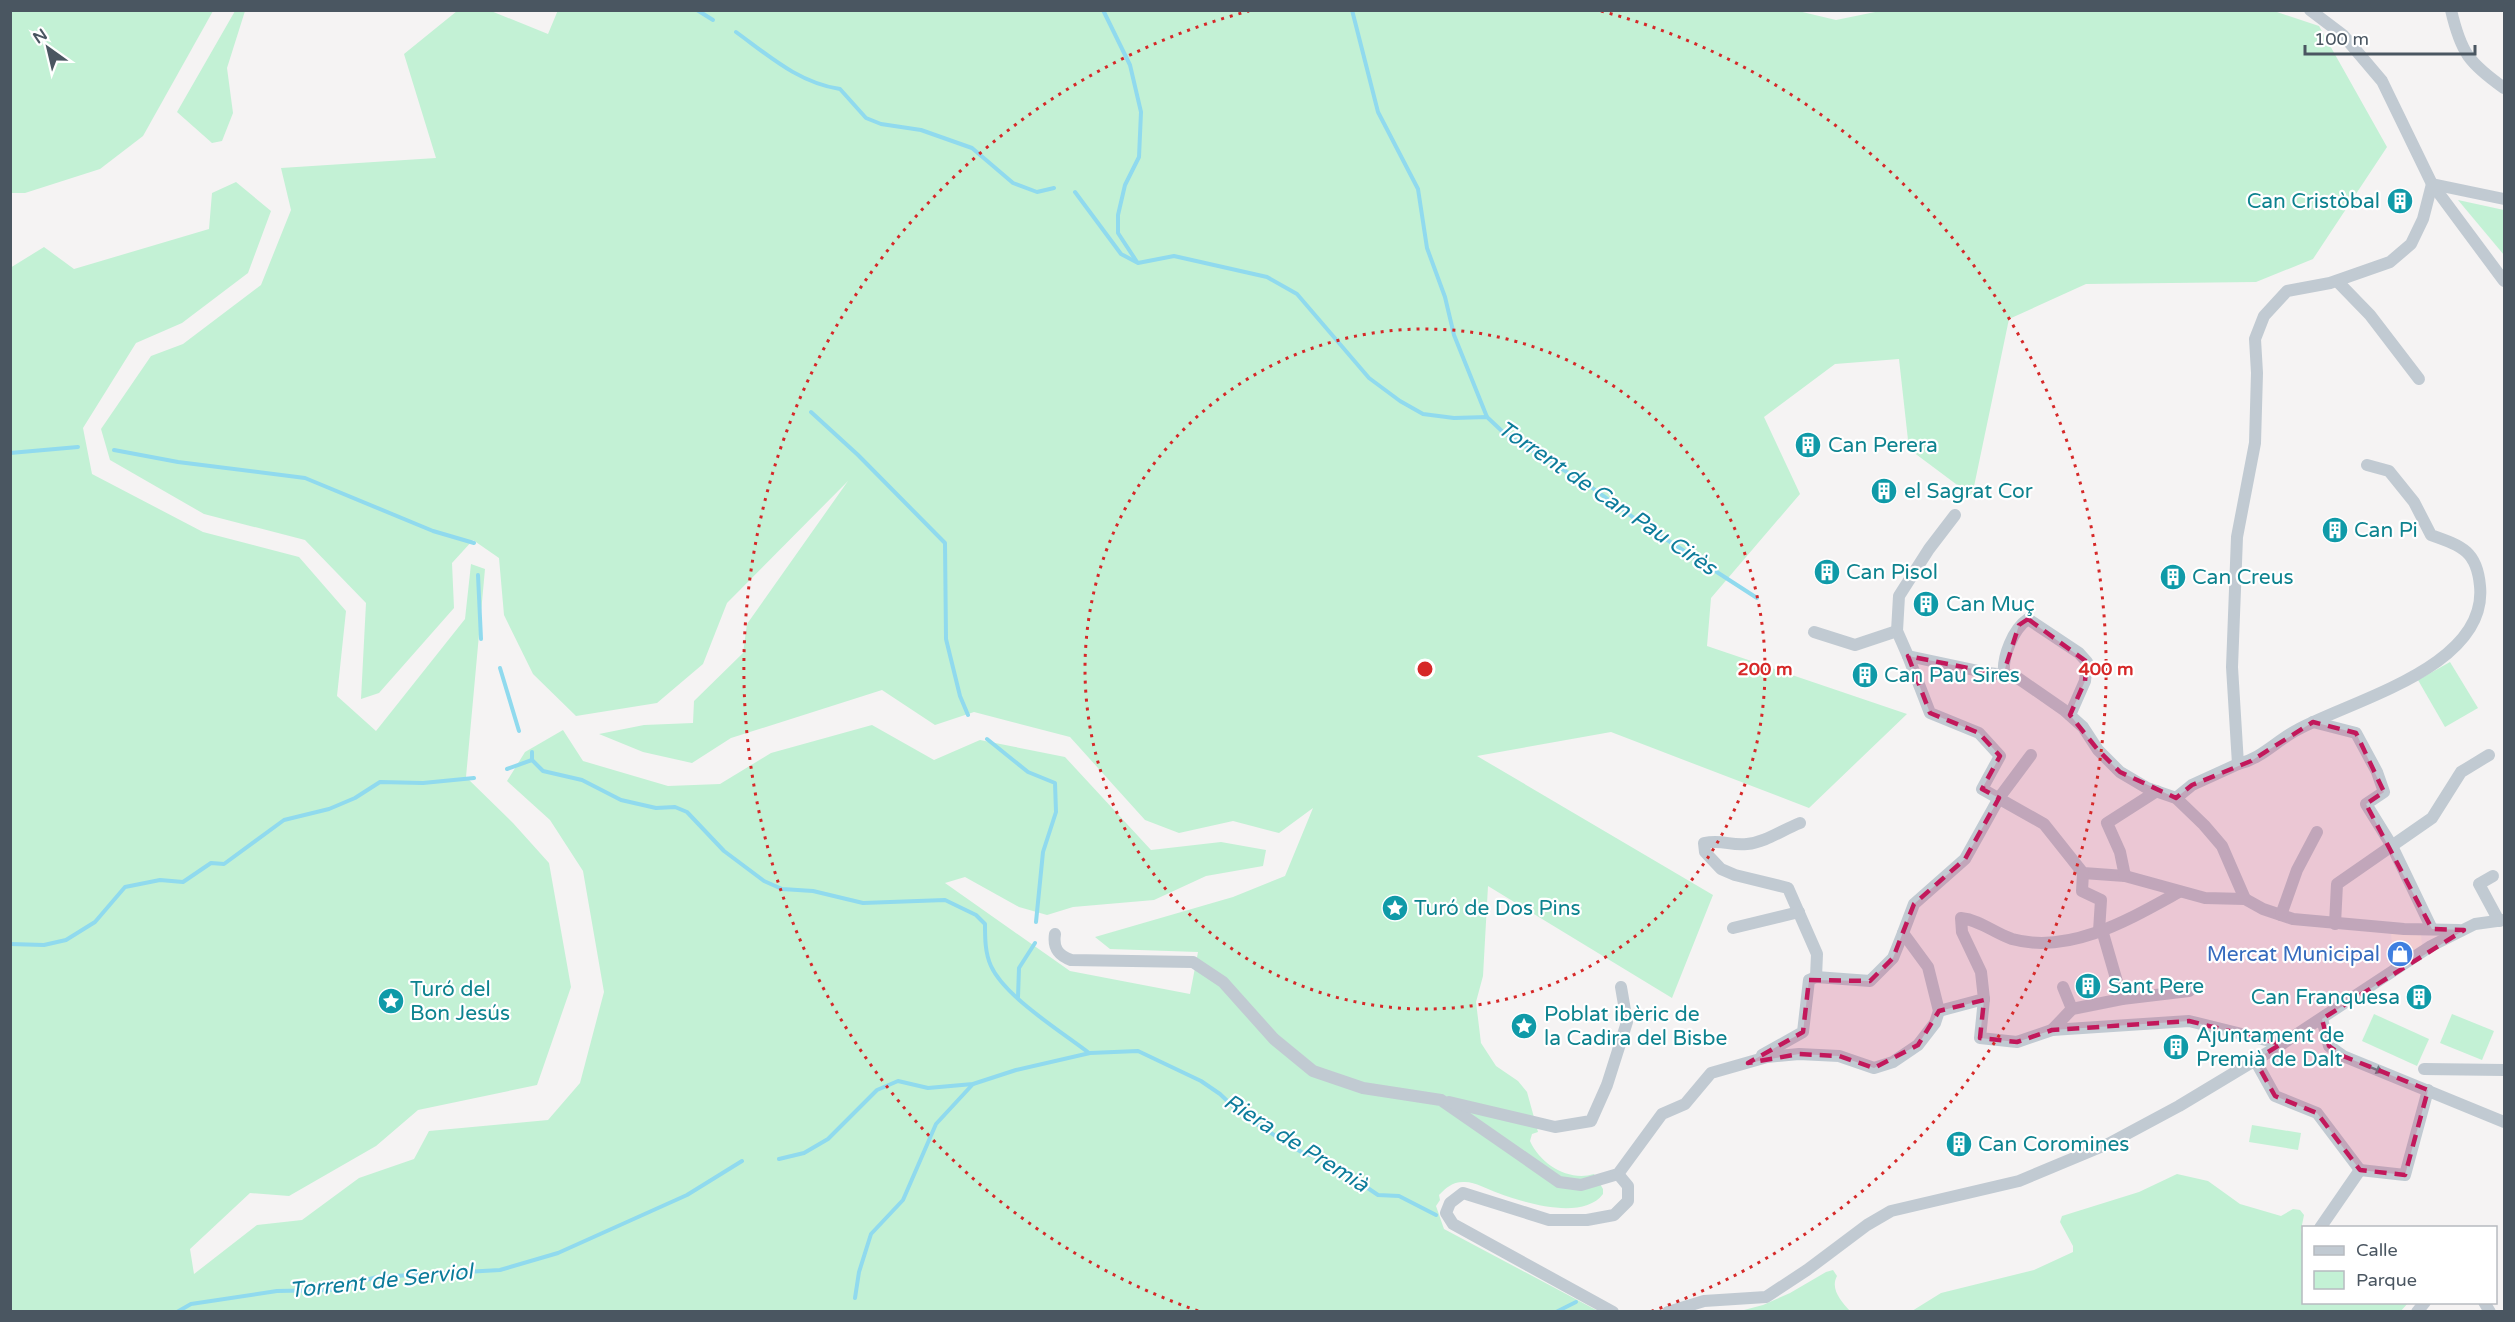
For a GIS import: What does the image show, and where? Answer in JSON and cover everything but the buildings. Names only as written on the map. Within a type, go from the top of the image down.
[{"type":"street","points":[[2310,10],[2343,35],[2382,81],[2427,169],[2432,184],[2505,281]]},
{"type":"street","points":[[2451,10],[2460,44],[2467,56],[2505,88]]},
{"type":"street","points":[[2432,184],[2505,199]]},
{"type":"street","points":[[2238,764],[2232,648],[2237,537],[2254,443],[2257,373],[2255,339],[2264,316],[2287,291],[2337,280],[2390,262],[2411,244],[2423,219],[2432,184]]},
{"type":"street","points":[[2337,280],[2370,315],[2419,379]]},
{"type":"street","points":[[2176,798],[2192,785],[2238,764],[2251,761],[2296,730],[2411,679],[2443,657],[2473,626],[2481,598],[2478,568],[2460,545],[2431,535],[2414,502],[2389,471],[2367,465]]},
{"type":"street","points":[[1955,515],[1929,549],[1899,596],[1898,631],[1930,712],[1979,733],[2000,756],[1982,789],[2044,824],[2083,873],[2082,891],[2101,900],[2100,931],[2122,999]]},
{"type":"street","points":[[2004,675],[2004,660],[2019,625],[2028,619],[2079,653],[2087,662],[2085,681],[2070,715]]},
{"type":"street","points":[[1814,632],[1855,645],[1898,631]]},
{"type":"street","points":[[1908,656],[2015,676],[2070,715],[2083,727],[2098,750],[2120,772],[2176,798],[2222,846],[2245,899]]},
{"type":"street","points":[[2313,722],[2356,733],[2377,772],[2384,792],[2366,804],[2391,846],[2432,929]]},
{"type":"street","points":[[1748,1063],[1803,1032],[1809,980],[1816,977],[1870,981],[1893,958],[1914,904],[1965,859],[1999,798],[2031,755]]},
{"type":"street","points":[[2334,924],[2337,884],[2432,818],[2461,772],[2489,755]]},
{"type":"street","points":[[2125,876],[2120,852],[2107,823],[2157,791]]},
{"type":"street","points":[[1800,823],[1762,841],[1733,844],[1718,840],[1704,843],[1705,852],[1721,869],[1735,875],[1788,888],[1817,954],[1816,977]]},
{"type":"street","points":[[2281,915],[2297,870],[2317,832]]},
{"type":"street","points":[[2083,873],[2125,876],[2205,898],[2245,899],[2263,909],[2293,919],[2334,924],[2464,930]]},
{"type":"street","points":[[1668,1311],[1704,1301],[1766,1298],[1808,1270],[1867,1225],[1891,1211],[2019,1181],[2110,1143],[2179,1106],[2282,1044],[2431,946],[2475,924],[2502,921],[2479,884],[2493,876]]},
{"type":"street","points":[[2179,892],[2100,931],[2040,944],[2011,938],[1974,920],[1961,918],[1962,932],[1981,972],[1984,999],[1980,1038],[2018,1042],[2052,1030],[2189,1021],[2282,1044]]},
{"type":"street","points":[[1734,928],[1799,912]]},
{"type":"street","points":[[1441,1100],[1559,1182],[1581,1185],[1618,1174],[1662,1114],[1685,1104],[1711,1073],[1767,1057],[1799,1054],[1839,1056],[1874,1068],[1893,1062],[1918,1045],[1935,1023],[1939,1011],[1928,967],[1903,933]]},
{"type":"street","points":[[1055,934],[1053,944],[1059,954],[1071,960],[1193,962],[1223,982],[1274,1039],[1313,1071],[1363,1088],[1441,1100],[1555,1127],[1591,1121],[1627,1022],[1621,987]]},
{"type":"street","points":[[2063,987],[2072,1009]]},
{"type":"street","points":[[2052,1030],[2072,1009],[2122,999],[2189,991]]},
{"type":"street","points":[[1939,1011],[1984,999]]},
{"type":"street","points":[[2322,1019],[2329,1046],[2343,1056],[2505,1122]]},
{"type":"street","points":[[2255,1060],[2275,1096],[2317,1113],[2360,1170],[2405,1175],[2428,1090]]},
{"type":"street","points":[[2424,1069],[2505,1070]]},
{"type":"street","points":[[2321,1226],[2360,1170]]},
{"type":"street","points":[[1613,1311],[1453,1224],[1446,1213],[1450,1203],[1464,1193],[1550,1220],[1587,1220],[1614,1215],[1628,1201],[1628,1186],[1618,1174]]},
{"type":"highlighted area","points":[[2028,619],[2087,662],[2085,681],[2070,715],[2098,750],[2120,772],[2176,798],[2192,785],[2251,761],[2313,722],[2356,733],[2384,792],[2366,804],[2432,929],[2464,930],[2322,1019],[2329,1046],[2343,1056],[2428,1090],[2405,1175],[2360,1170],[2317,1113],[2275,1096],[2255,1060],[2281,1044],[2189,1021],[2052,1030],[2017,1042],[1980,1038],[1984,1000],[1939,1011],[1918,1045],[1874,1068],[1839,1056],[1799,1054],[1748,1063],[1803,1032],[1809,980],[1870,981],[1893,958],[1914,904],[1965,859],[1999,798],[1982,789],[2000,756],[1979,733],[1930,713],[1908,656],[2003,675],[2019,625]]},
{"type":"shaded area","name":"Mercat Municipal","points":[[2391,933],[2421,934],[2422,945],[2393,962]]},
{"type":"green space","points":[[558,10],[1794,10],[1836,20],[1885,10],[2274,11],[2319,26],[2387,147],[2313,259],[2256,282],[2086,284],[2009,319],[1972,496],[1909,449],[1899,359],[1835,364],[1764,417],[1800,494],[1711,598],[1707,646],[1907,714],[1809,808],[1611,732],[1477,756],[1713,895],[1672,998],[1488,886],[1483,976],[1476,1002],[1481,1043],[1496,1066],[1518,1081],[1527,1092],[1538,1132],[1532,1134],[1530,1141],[1541,1157],[1548,1164],[1565,1173],[1584,1176],[1594,1174],[1603,1189],[1603,1194],[1594,1202],[1582,1207],[1553,1207],[1523,1201],[1472,1183],[1459,1182],[1439,1195],[1440,1200],[1436,1206],[1444,1229],[1598,1311],[11,1312],[10,268],[44,247],[74,269],[209,229],[212,193],[236,182],[271,211],[248,273],[182,323],[136,343],[83,428],[92,474],[203,532],[299,557],[346,611],[337,696],[376,731],[465,619],[471,564],[485,569],[466,777],[513,823],[549,863],[571,987],[537,1085],[418,1110],[376,1146],[289,1196],[250,1193],[190,1249],[194,1274],[257,1225],[302,1220],[359,1178],[414,1159],[429,1131],[548,1120],[580,1083],[604,992],[583,871],[550,820],[507,781],[525,752],[563,730],[583,761],[668,786],[720,784],[771,753],[872,725],[934,760],[980,740],[1065,757],[1151,850],[1221,842],[1266,850],[1263,866],[1206,876],[1154,900],[1073,907],[1047,915],[1019,907],[965,877],[945,883],[1070,971],[1190,994],[1198,952],[1110,949],[1095,937],[1233,897],[1285,876],[1313,808],[1279,833],[1233,821],[1179,833],[1145,820],[1070,737],[974,712],[935,725],[882,690],[731,738],[692,763],[643,752],[599,734],[644,725],[693,723],[694,701],[743,653],[747,624],[848,481],[727,603],[703,664],[657,703],[576,716],[533,674],[504,615],[499,558],[473,540],[452,563],[454,608],[379,693],[361,699],[366,603],[305,540],[204,514],[110,460],[101,429],[151,356],[183,344],[261,285],[291,210],[281,168],[436,158],[404,54],[457,11],[491,11],[548,34]]},
{"type":"green space","points":[[10,11],[213,11],[143,136],[100,169],[25,193],[11,193]]},
{"type":"green space","points":[[235,11],[245,11],[227,68],[233,113],[222,141],[212,143],[177,112]]},
{"type":"green space","points":[[2458,200],[2504,210],[2504,255]]},
{"type":"green space","points":[[2450,662],[2478,708],[2445,727],[2418,680]]},
{"type":"green space","points":[[2374,1014],[2429,1039],[2417,1066],[2362,1041]]},
{"type":"green space","points":[[2452,1014],[2494,1031],[2482,1060],[2440,1043]]},
{"type":"green space","points":[[2252,1125],[2301,1133],[2298,1150],[2249,1142]]},
{"type":"green space","points":[[2177,1174],[2208,1181],[2240,1204],[2281,1216],[2293,1209],[2300,1210],[2304,1215],[2301,1230],[2302,1304],[2407,1304],[2400,1312],[1912,1311],[1941,1293],[2034,1270],[2073,1252],[2073,1246],[2060,1222],[2062,1216],[2139,1192]]},
{"type":"green space","points":[[1833,1270],[1837,1276],[1835,1286],[1838,1295],[1850,1311],[1715,1312],[1744,1310],[1763,1305]]},
{"type":"waterway","name":"Torrent de Can Pau Cirès","points":[[697,10],[713,20]]},
{"type":"waterway","points":[[1103,10],[1130,65],[1141,112],[1139,157],[1125,185],[1118,215],[1118,233],[1137,262]]},
{"type":"waterway","points":[[1352,10],[1378,112],[1418,189],[1427,248],[1445,297],[1454,335],[1487,417]]},
{"type":"waterway","name":"Torrent de Can Pau Cirès","points":[[736,32],[798,75],[825,86],[840,89],[866,118],[881,124],[921,130],[972,148],[1013,183],[1037,192],[1054,188]]},
{"type":"waterway","name":"Torrent de Can Pau Cirès","points":[[1075,192],[1121,254],[1138,263],[1174,256],[1267,277],[1297,294],[1369,378],[1400,401],[1423,414],[1454,418],[1487,417],[1504,433],[1591,487],[1641,523],[1757,598]]},
{"type":"waterway","points":[[811,412],[858,455],[945,543],[946,639],[960,696],[968,715]]},
{"type":"waterway","points":[[10,453],[78,447]]},
{"type":"waterway","points":[[114,450],[178,462],[305,478],[433,531],[474,543]]},
{"type":"waterway","points":[[478,575],[481,639]]},
{"type":"waterway","points":[[500,668],[519,731]]},
{"type":"waterway","points":[[987,739],[1028,772],[1055,783],[1056,812],[1043,852],[1036,922]]},
{"type":"waterway","points":[[532,752],[532,760]]},
{"type":"waterway","points":[[507,769],[532,760],[543,771],[582,780],[621,800],[656,808],[675,807],[687,812],[724,851],[764,881],[782,889],[813,891],[863,903],[945,900],[976,915],[985,924],[988,956],[998,978],[1021,1002],[1089,1053]]},
{"type":"waterway","points":[[10,944],[44,945],[66,940],[95,922],[125,887],[160,880],[183,882],[211,863],[224,864],[284,820],[329,809],[355,798],[380,782],[423,783],[474,778]]},
{"type":"waterway","points":[[1018,997],[1019,968],[1035,943]]},
{"type":"waterway","name":"Riera de Premià","points":[[779,1159],[804,1153],[828,1139],[877,1090],[898,1081],[928,1088],[973,1084],[1016,1070],[1090,1053],[1138,1051],[1201,1081],[1220,1094],[1242,1115],[1303,1153],[1325,1159],[1378,1195],[1399,1196],[1436,1215]]},
{"type":"waterway","points":[[855,1298],[859,1272],[871,1234],[903,1200],[936,1124],[973,1084]]},
{"type":"waterway","name":"Torrent de Serviol","points":[[177,1312],[191,1304],[277,1291],[329,1290],[377,1277],[500,1270],[558,1253],[687,1195],[742,1161]]},
{"type":"waterway","points":[[1556,1312],[1576,1302]]},
{"type":"place","name":"Can Cristòbal","points":[[2400,201]]},
{"type":"place","name":"Can Perera","points":[[1808,445]]},
{"type":"place","name":"el Sagrat Cor","points":[[1884,491]]},
{"type":"place","name":"Can Pi","points":[[2335,530]]},
{"type":"place","name":"Can Pisol","points":[[1827,572]]},
{"type":"place","name":"Can Creus","points":[[2173,577]]},
{"type":"place","name":"Can Muç","points":[[1926,604]]},
{"type":"place","name":"Can Pau Sires","points":[[1865,675]]},
{"type":"place","name":"Turó de Dos Pins","points":[[1395,908]]},
{"type":"place","name":"Mercat Municipal","points":[[2400,954]]},
{"type":"place","name":"Sant Pere","points":[[2088,986]]},
{"type":"place","name":"Can Franquesa","points":[[2419,997]]},
{"type":"place","name":"Turó del Bon Jesús","points":[[391,1001]]},
{"type":"place","name":"Poblat ibèric de la Cadira del Bisbe","points":[[1524,1026]]},
{"type":"place","name":"Ajuntament de Premià de Dalt","points":[[2176,1047]]},
{"type":"place","name":"Can Coromines","points":[[1959,1144]]}]
